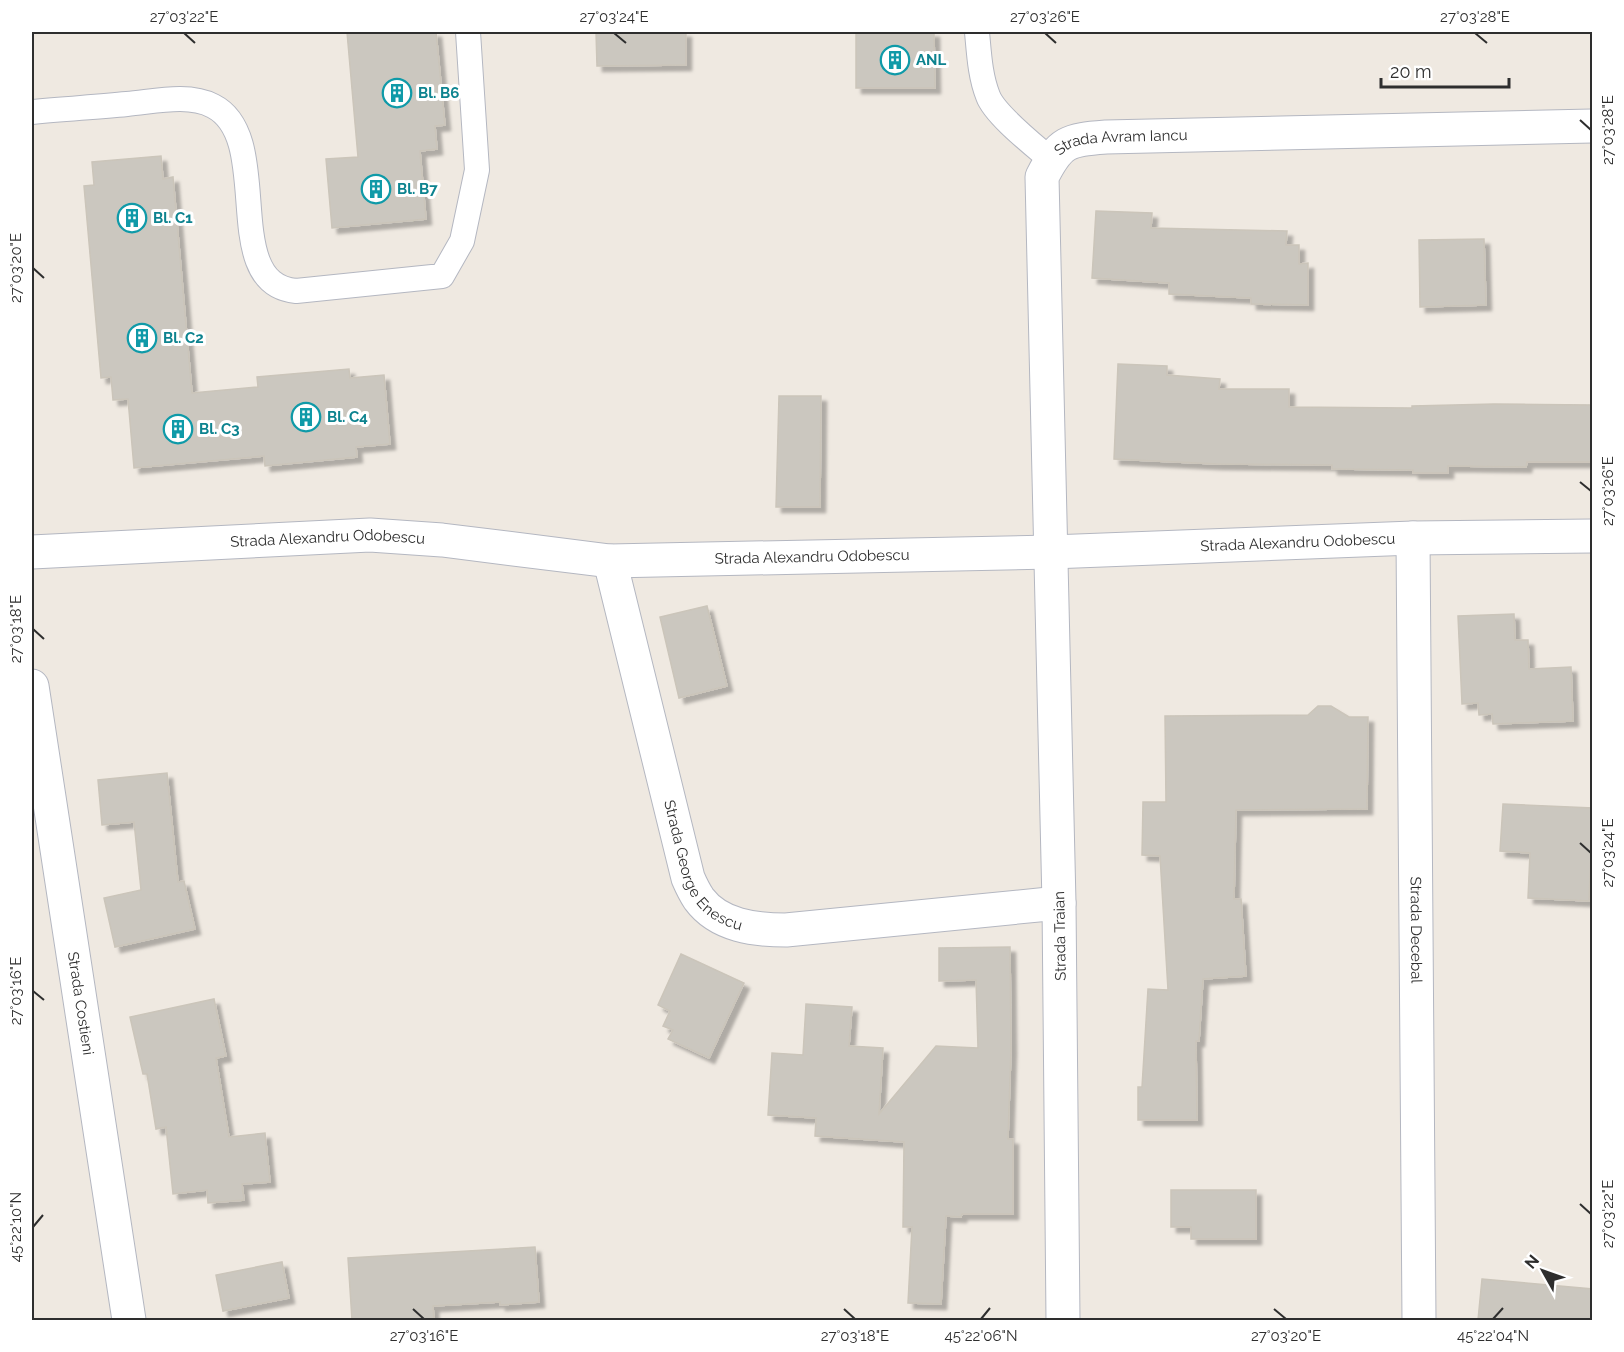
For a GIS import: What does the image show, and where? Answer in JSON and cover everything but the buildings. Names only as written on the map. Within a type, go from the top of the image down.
[{"type":"street","name":"Strada Avram Iancu","points":[[1051,552],[1042,177],[1061,147],[1075,140],[1107,137],[1593,126]]},
{"type":"street","name":"Strada Alexandru Odobescu","points":[[32,552],[370,535],[442,540],[610,561],[1051,552],[1413,538],[1593,536]]},
{"type":"street","name":"Strada Decebal","points":[[1413,538],[1419,1320]]},
{"type":"street","name":"Strada Traian","points":[[1051,552],[1059,903],[1063,1320]]},
{"type":"street","name":"Strada George Enescu","points":[[610,561],[688,878],[700,900],[719,917],[742,926],[766,930],[786,930],[1059,903]]},
{"type":"street","name":"Strada Costieni","points":[[32,686],[129,1320]]},
{"type":"lane","points":[[32,112],[186,100],[213,106],[231,123],[238,137],[246,176],[255,254],[262,270],[272,283],[280,288],[296,291],[442,276],[462,241],[477,170],[468,32]]},
{"type":"lane","points":[[977,32],[980,61],[988,98],[1011,125],[1051,160]]},
{"type":"place","name":"ANL","points":[[895,60]]},
{"type":"place","name":"Bl. B6","points":[[397,93]]},
{"type":"place","name":"Bl. B7","points":[[376,189]]},
{"type":"place","name":"Bl. C1","points":[[132,218]]},
{"type":"place","name":"Bl. C2","points":[[142,338]]},
{"type":"place","name":"Bl. C4","points":[[306,417]]},
{"type":"place","name":"Bl. C3","points":[[178,429]]}]
